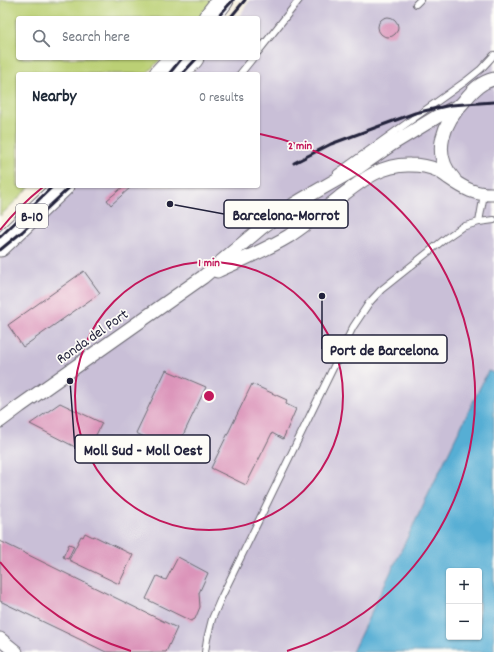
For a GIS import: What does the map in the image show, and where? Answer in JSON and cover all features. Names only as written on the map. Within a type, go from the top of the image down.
[{"type":"highway","points":[[211,16],[223,0]]},
{"type":"highway","points":[[226,16],[238,0]]},
{"type":"highway","points":[[162,72],[173,60]]},
{"type":"highway","points":[[180,72],[191,60]]},
{"type":"highway","name":"B-10","points":[[0,228],[42,188]]},
{"type":"highway","name":"B-10","points":[[0,246],[61,188]]},
{"type":"street","points":[[457,184],[445,166],[442,157],[441,148],[445,129],[458,106],[494,69]]},
{"type":"street","points":[[475,88],[494,78]]},
{"type":"street","points":[[203,277],[261,228],[303,199],[359,167],[392,144],[438,116],[458,106]]},
{"type":"street","points":[[203,277],[265,250],[279,242],[309,222],[356,184],[378,171],[400,165],[421,166],[438,170],[469,191],[489,194]]},
{"type":"street","name":"Ronda del Port","points":[[0,422],[14,410],[203,277]]},
{"type":"street","points":[[0,639],[16,652]]},
{"type":"lane","points":[[260,50],[300,0]]},
{"type":"lane","points":[[303,199],[352,162],[460,86],[481,69],[494,55]]},
{"type":"lane","points":[[242,72],[251,60]]},
{"type":"lane","points":[[479,222],[489,194]]},
{"type":"lane","points":[[205,652],[212,619],[221,598],[360,315],[380,290],[404,270],[462,227],[479,222],[494,220]]},
{"type":"shaded area","points":[[250,0],[494,0],[494,373],[488,371],[352,652],[0,652],[0,259],[74,188],[260,188],[260,72],[192,72],[202,60],[260,60],[260,16],[239,16]]},
{"type":"green space","points":[[0,0],[213,0],[201,16],[16,16],[16,60],[160,60],[148,72],[16,72],[16,188],[29,188],[0,216]]},
{"type":"water","points":[[488,371],[494,373],[494,652],[352,652]]},
{"type":"building","points":[[388,17],[395,20],[398,27],[395,34],[388,37],[381,34],[378,27],[381,20]]},
{"type":"building","points":[[122,188],[130,188],[111,205],[107,200]]},
{"type":"building","points":[[84,271],[100,293],[23,347],[8,325]]},
{"type":"building","points":[[166,370],[206,387],[175,452],[136,433]]},
{"type":"building","points":[[252,384],[287,400],[286,404],[296,409],[283,439],[272,433],[246,485],[211,468]]},
{"type":"building","points":[[60,403],[102,423],[87,453],[30,424]]},
{"type":"building","points":[[85,533],[133,555],[119,584],[69,560],[81,536],[83,537]]},
{"type":"building","points":[[0,541],[177,628],[166,652],[106,652],[0,601]]},
{"type":"building","points":[[69,544],[74,546],[68,559],[63,557]]},
{"type":"building","points":[[178,557],[208,573],[199,593],[200,607],[195,619],[191,621],[146,599],[157,576],[166,580]]},
{"type":"railway","points":[[219,16],[233,0]]},
{"type":"railway","points":[[232,16],[245,0]]},
{"type":"railway","points":[[171,72],[180,60]]},
{"type":"railway","points":[[184,72],[195,60]]},
{"type":"railway","points":[[294,163],[331,144],[415,113],[451,105],[494,102]]},
{"type":"railway","points":[[0,237],[51,188]]},
{"type":"railway","points":[[0,250],[22,232],[69,188]]},
{"type":"place","name":"Barcelona-Morrot","points":[[170,204]]},
{"type":"place","name":"Port de Barcelona","points":[[322,296]]},
{"type":"place","name":"Moll Sud - Moll Oest","points":[[70,381]]}]
